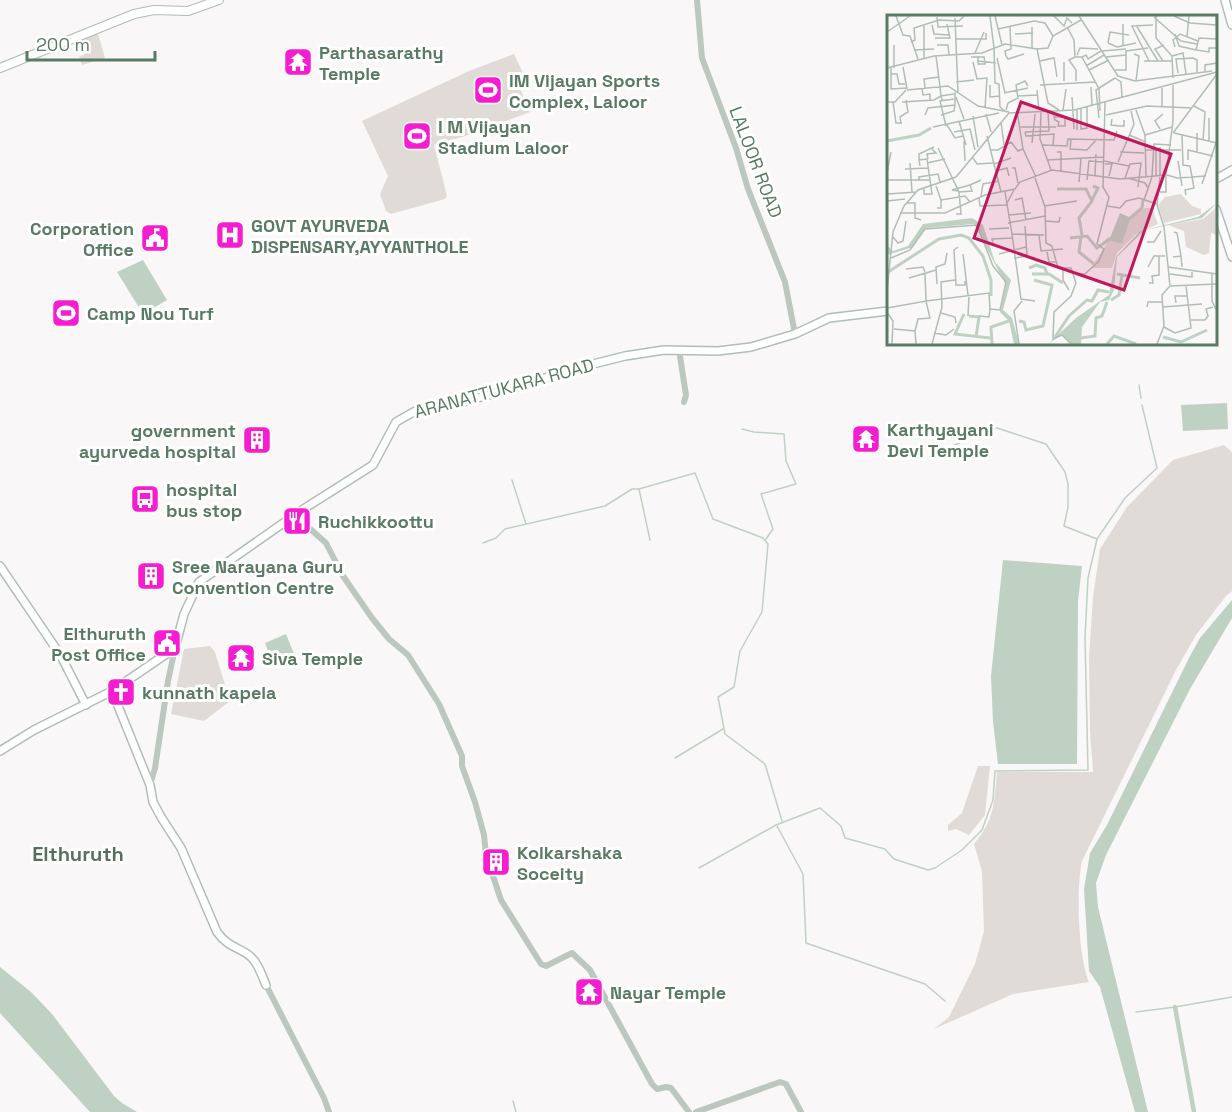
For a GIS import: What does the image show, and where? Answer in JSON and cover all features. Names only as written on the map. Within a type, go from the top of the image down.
[{"type":"main road","points":[[0,68],[134,14],[154,10],[188,11],[219,0]]},
{"type":"main road","points":[[1226,0],[1232,25]]},
{"type":"main road","points":[[1217,178],[1232,170]]},
{"type":"main road","points":[[1217,215],[1232,257]]},
{"type":"main road","name":"ARANATTUKARA ROAD","points":[[175,648],[183,614],[199,582],[373,465],[396,422],[417,410],[432,406],[453,405],[565,371],[625,356],[679,350],[730,350],[751,347],[795,334],[829,318],[887,311]]},
{"type":"main road","points":[[0,566],[60,656],[86,705]]},
{"type":"main road","points":[[0,751],[34,730],[112,691],[175,648]]},
{"type":"main road","points":[[112,691],[150,784],[153,802],[160,817],[181,848],[217,932],[232,948],[251,956],[266,985]]},
{"type":"street","name":"LALOOR ROAD","points":[[697,0],[702,58],[736,148],[748,189],[785,282],[795,334]]},
{"type":"street","points":[[679,350],[686,395],[684,402]]},
{"type":"street","points":[[297,514],[326,543],[349,585],[372,618],[389,639],[408,655],[439,704],[462,756],[462,765],[484,835],[486,855],[501,900],[541,964],[546,966],[572,953],[590,970],[652,1084],[657,1089],[671,1088],[689,1112]]},
{"type":"street","points":[[150,784],[155,768],[175,648]]},
{"type":"street","points":[[266,985],[329,1112]]},
{"type":"street","points":[[696,1112],[780,1082],[786,1084],[801,1112]]},
{"type":"shaded area","points":[[97,30],[105,58],[82,65],[79,57],[85,54],[78,40]]},
{"type":"shaded area","name":"I M Vijayan Stadium Laloor","points":[[514,54],[524,75],[516,79],[530,112],[472,134],[434,145],[447,196],[445,199],[391,214],[386,211],[380,194],[388,176],[362,121],[469,71]]},
{"type":"shaded area","points":[[143,260],[167,300],[143,314],[117,272]]},
{"type":"shaded area","points":[[1227,403],[1228,429],[1183,431],[1181,405]]},
{"type":"shaded area","points":[[1224,445],[1232,452],[1232,591],[1196,635],[1176,670],[1082,861],[1079,888],[1080,940],[1089,982],[1013,994],[934,1029],[949,1017],[975,964],[984,931],[982,871],[974,844],[990,818],[997,772],[1093,772],[1089,657],[1093,597],[1100,549],[1127,507],[1173,460]]},
{"type":"shaded area","points":[[1003,560],[1082,566],[1078,601],[1077,764],[998,764],[991,676]]},
{"type":"shaded area","points":[[1232,600],[1232,618],[1190,689],[1106,855],[1096,883],[1098,907],[1148,1112],[1135,1112],[1100,987],[1089,971],[1084,889],[1090,853],[1107,825],[1200,638]]},
{"type":"shaded area","points":[[286,634],[294,654],[272,662],[265,643]]},
{"type":"shaded area","points":[[210,646],[215,652],[230,701],[204,721],[171,714],[184,649]]},
{"type":"shaded area","points":[[978,766],[990,766],[985,815],[969,835],[956,829],[948,831],[948,825],[962,813]]},
{"type":"shaded area","points":[[0,967],[31,992],[52,1014],[114,1096],[137,1112],[90,1112],[0,1013]]},
{"type":"waterway","points":[[1139,385],[1141,398]]},
{"type":"waterway","points":[[699,868],[776,825],[820,808],[841,826],[845,838],[885,849],[894,859],[928,870],[935,868],[962,850],[982,830],[993,800],[995,771],[1088,770],[1085,638],[1088,578],[1097,539],[1125,498],[1157,468],[1142,405]]},
{"type":"waterway","points":[[923,449],[949,448],[997,428],[1046,444],[1065,472],[1068,484],[1068,507],[1064,526],[1097,539]]},
{"type":"waterway","points":[[742,429],[784,434],[786,461],[796,484],[761,494],[773,529],[766,539]]},
{"type":"waterway","points":[[483,543],[496,538],[505,529],[605,506],[632,489],[695,473],[713,519],[763,538],[768,544],[762,612],[740,651],[734,687],[718,697],[725,734],[765,764],[782,821]]},
{"type":"waterway","points":[[512,480],[526,524]]},
{"type":"waterway","points":[[639,489],[650,540]]},
{"type":"waterway","points":[[675,758],[723,729]]},
{"type":"waterway","points":[[777,826],[803,874],[806,943],[925,984],[945,1001]]},
{"type":"waterway","points":[[1136,1012],[1232,997]]},
{"type":"waterway","points":[[1175,1007],[1194,1112]]},
{"type":"waterway","points":[[513,1101],[516,1112]]},
{"type":"place","name":"Parthasarathy Temple","points":[[298,62]]},
{"type":"place","name":"IM Vijayan Sports Complex, Laloor","points":[[488,90]]},
{"type":"place","name":"I M Vijayan Stadium Laloor","points":[[417,136]]},
{"type":"place","name":"GOVT AYURVEDA DISPENSARY,AYYANTHOLE","points":[[230,235]]},
{"type":"place","name":"Corporation Office","points":[[155,238]]},
{"type":"place","name":"Camp Nou Turf","points":[[66,313]]},
{"type":"place","name":"Karthyayani Devi Temple","points":[[866,439]]},
{"type":"place","name":"government ayurveda hospital","points":[[257,440]]},
{"type":"place","name":"hospital bus stop","points":[[145,499]]},
{"type":"place","name":"Ruchikkoottu","points":[[297,521]]},
{"type":"place","name":"Sree Narayana Guru Convention Centre","points":[[151,576]]},
{"type":"place","name":"Elthuruth Post Office","points":[[167,643]]},
{"type":"place","name":"Siva Temple","points":[[241,658]]},
{"type":"place","name":"kunnath kapela","points":[[121,692]]},
{"type":"place","name":"Kolkarshaka Soceity","points":[[496,862]]},
{"type":"place","name":"Nayar Temple","points":[[589,992]]},
{"type":"district","name":"Elthuruth","points":[[78,854]]}]
